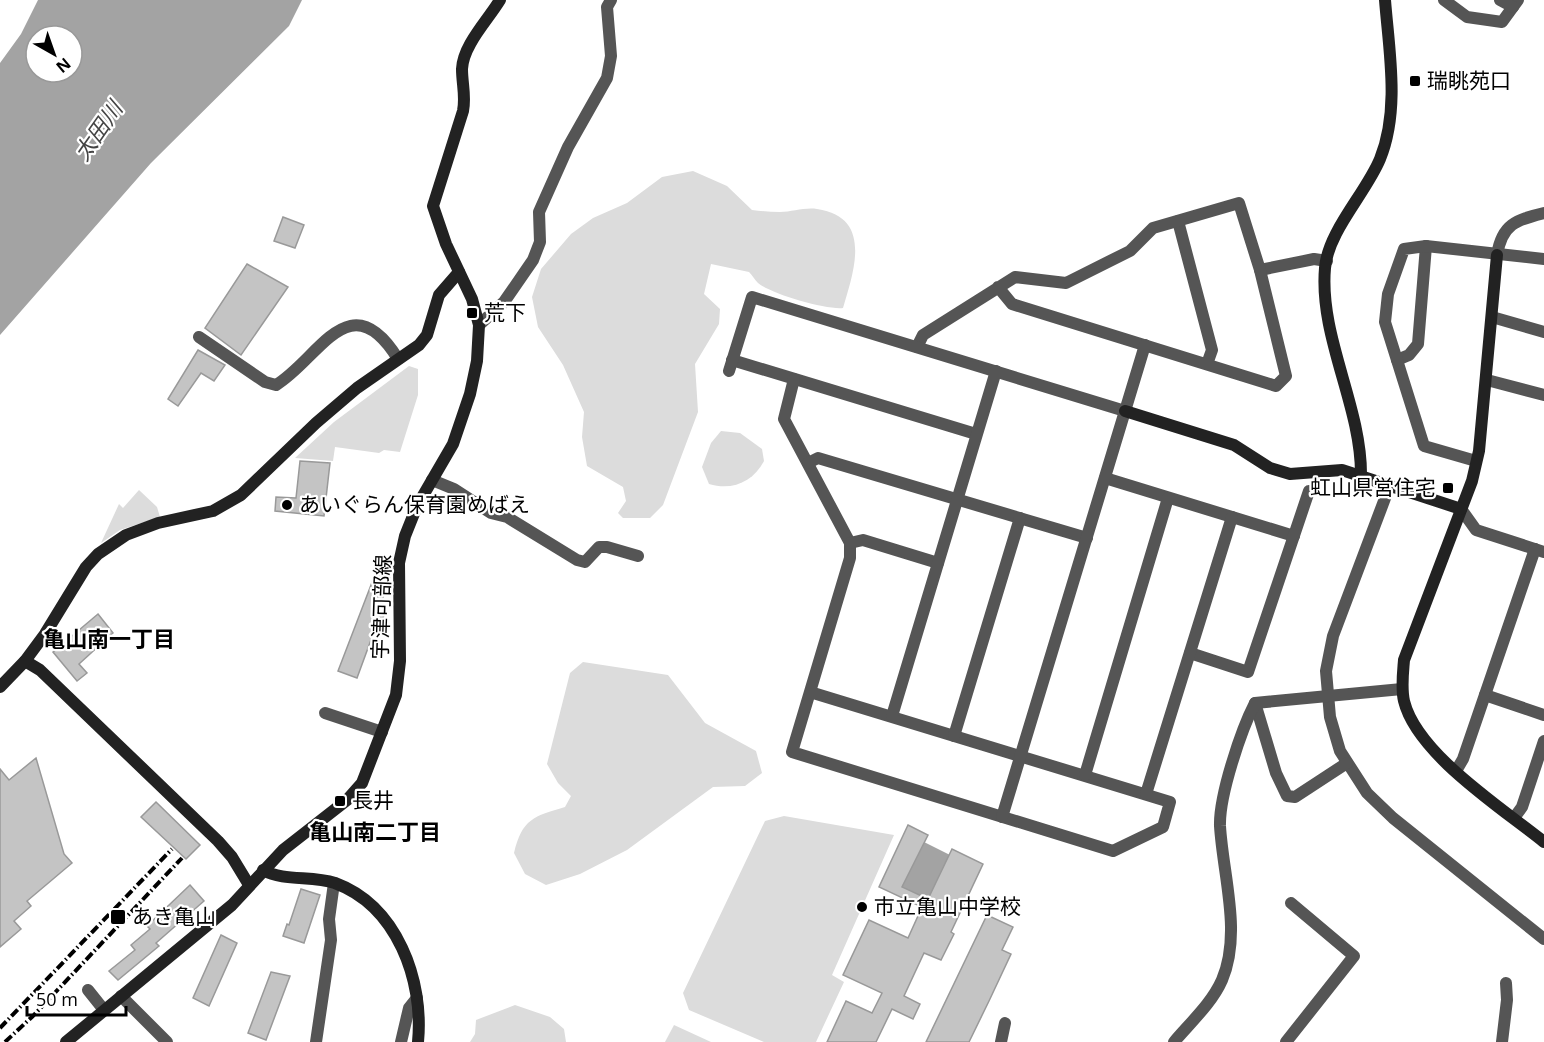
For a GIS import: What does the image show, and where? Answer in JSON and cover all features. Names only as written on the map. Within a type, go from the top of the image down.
[{"type":"street","name":"宇津可部線","points":[[66,1042],[232,905],[283,850],[347,800],[362,783],[396,695],[400,661],[399,563],[405,536],[432,480],[453,444],[462,420],[477,361],[479,325],[472,299],[437,224],[433,206],[463,111],[465,97],[462,69],[466,52],[500,0]]},
{"type":"street","points":[[479,325],[504,302],[533,260],[540,242],[539,212],[568,147],[607,78],[611,56],[607,7],[611,0]]},
{"type":"street","points":[[1361,474],[1360,444],[1327,309],[1324,285],[1327,261],[1347,217],[1381,157],[1388,131],[1391,102],[1385,0]]},
{"type":"street","points":[[1443,0],[1467,17],[1503,22],[1516,4],[1500,0]]},
{"type":"street","points":[[917,347],[923,335],[998,287],[1014,277],[1066,283],[1130,251],[1153,228],[1239,203],[1260,270],[1286,376],[1276,386],[1012,304],[998,287]]},
{"type":"street","points":[[1544,213],[1522,219],[1509,226],[1500,239],[1487,380],[1476,461],[1461,509],[1404,660],[1402,689],[1408,714],[1417,732],[1428,746],[1544,842]]},
{"type":"street","points":[[1178,221],[1212,350],[1207,364]]},
{"type":"street","points":[[1397,360],[1409,355],[1418,344],[1426,246]]},
{"type":"street","points":[[1476,461],[1424,446],[1385,322],[1388,294],[1404,249],[1426,246],[1544,259]]},
{"type":"street","points":[[1260,270],[1314,259],[1327,261]]},
{"type":"street","points":[[0,687],[25,661],[86,567],[104,549],[126,535],[142,529],[225,506],[260,478],[316,423],[349,395],[419,345],[427,334],[439,295],[459,272]]},
{"type":"street","points":[[976,434],[794,379],[730,365],[752,297],[1234,445],[1270,468],[1290,474],[1342,470],[1361,474],[1461,509],[1476,530],[1539,551],[1485,695],[1464,759],[1456,771]]},
{"type":"street","points":[[1492,317],[1544,332]]},
{"type":"street","points":[[199,337],[265,382],[276,385],[326,338],[339,330],[354,326],[366,328],[380,337],[398,359]]},
{"type":"street","points":[[1002,817],[1145,345]]},
{"type":"street","points":[[892,716],[996,371]]},
{"type":"street","points":[[794,379],[784,418],[850,543],[850,558],[792,752],[1113,851],[1163,827],[1170,802],[810,692]]},
{"type":"street","points":[[1487,380],[1544,395]]},
{"type":"street","points":[[808,463],[818,458],[1087,538]]},
{"type":"street","points":[[1105,478],[1294,536]]},
{"type":"street","points":[[432,480],[453,489],[491,513],[507,517],[577,560],[585,562],[599,547],[638,556]]},
{"type":"street","points":[[1390,485],[1333,636],[1326,671],[1330,717],[1347,763],[1367,793],[1393,818],[1544,939]]},
{"type":"street","points":[[1190,653],[1248,672],[1310,491]]},
{"type":"street","points":[[1085,775],[1168,498]]},
{"type":"street","points":[[1146,794],[1232,517]]},
{"type":"street","points":[[954,736],[1020,518]]},
{"type":"street","points":[[850,543],[863,540],[938,563]]},
{"type":"street","points":[[25,661],[40,670],[218,842],[232,857],[249,885]]},
{"type":"street","points":[[1255,703],[1402,689]]},
{"type":"street","points":[[1485,695],[1544,715]]},
{"type":"street","points":[[1255,703],[1276,773],[1287,796],[1295,797],[1347,763]]},
{"type":"street","points":[[1174,1042],[1208,1002],[1221,981],[1229,957],[1231,932],[1221,812],[1246,719],[1255,703]]},
{"type":"street","points":[[325,713],[382,732]]},
{"type":"street","points":[[1514,818],[1522,807],[1544,741]]},
{"type":"street","points":[[263,870],[275,876],[316,879],[334,883],[375,906],[388,922],[409,967],[420,1010],[418,1042]]},
{"type":"street","points":[[316,1042],[331,940],[329,919],[334,883]]},
{"type":"street","points":[[1286,1042],[1354,956],[1291,903]]},
{"type":"street","points":[[1502,1042],[1507,1000],[1506,983]]},
{"type":"street","points":[[88,990],[104,1010]]},
{"type":"street","points":[[121,996],[167,1042]]},
{"type":"street","points":[[401,1042],[409,1008],[417,998]]},
{"type":"street","points":[[1001,1042],[1005,1023]]},
{"type":"shaded area","points":[[693,171],[727,186],[752,210],[780,212],[817,209],[835,214],[846,223],[853,234],[855,248],[851,278],[843,308],[835,308],[786,296],[758,283],[749,272],[711,264],[704,294],[720,309],[719,324],[695,364],[698,412],[663,505],[650,518],[623,518],[618,513],[626,501],[623,487],[587,466],[582,437],[584,412],[563,365],[538,327],[532,297],[541,269],[571,234],[593,218],[627,203],[662,177]]},
{"type":"shaded area","points":[[409,366],[418,369],[418,395],[400,452],[384,450],[379,453],[335,447],[333,461],[295,458],[334,422]]},
{"type":"shaded area","points":[[721,431],[740,433],[762,449],[764,461],[754,474],[741,483],[726,486],[709,484],[702,467],[711,443]]},
{"type":"shaded area","points":[[139,490],[157,507],[160,517],[120,530],[101,543],[119,504],[123,508]]},
{"type":"shaded area","points":[[583,662],[668,675],[705,723],[756,751],[762,773],[745,786],[713,787],[627,850],[580,874],[546,885],[525,874],[514,853],[525,826],[545,813],[565,807],[571,796],[558,783],[547,764],[570,673]]},
{"type":"shaded area","points":[[784,816],[894,835],[832,975],[844,982],[816,1042],[764,1042],[689,1010],[683,993],[765,821]]},
{"type":"shaded area","points":[[515,1005],[550,1017],[564,1029],[566,1042],[470,1042],[475,1034],[476,1020]]},
{"type":"shaded area","points":[[674,1025],[711,1042],[665,1042]]},
{"type":"water","name":"太田川","points":[[38,0],[302,0],[289,26],[151,163],[0,335],[0,63],[24,28],[24,84],[84,84],[84,24],[26,24]]},
{"type":"water","points":[[924,842],[950,855],[928,899],[902,887]]},
{"type":"building","points":[[283,217],[304,225],[295,248],[274,241]]},
{"type":"building","points":[[247,264],[288,287],[241,355],[205,328]]},
{"type":"building","points":[[198,350],[225,365],[214,381],[201,373],[178,406],[168,399]]},
{"type":"building","points":[[300,461],[330,463],[324,516],[275,511],[276,497],[296,498]]},
{"type":"building","points":[[376,572],[390,578],[377,613],[384,615],[378,630],[375,629],[357,678],[338,671]]},
{"type":"building","points":[[98,614],[113,633],[79,664],[87,673],[77,681],[53,652]]},
{"type":"building","points":[[36,758],[64,854],[72,863],[27,901],[31,906],[14,921],[21,929],[0,947],[0,769],[9,780]]},
{"type":"building","points":[[156,802],[200,845],[186,859],[141,817]]},
{"type":"building","points":[[908,825],[928,835],[902,887],[928,899],[952,849],[983,864],[951,932],[954,934],[941,960],[924,953],[904,996],[920,1004],[913,1019],[892,1009],[876,1042],[827,1042],[846,1001],[872,1013],[882,993],[843,975],[869,920],[908,938],[922,907],[879,887]]},
{"type":"building","points":[[190,885],[204,901],[156,943],[159,946],[118,980],[109,971],[135,950],[131,945],[150,929],[147,926]]},
{"type":"building","points":[[301,889],[320,895],[304,943],[283,936]]},
{"type":"building","points":[[987,915],[1013,927],[1002,950],[1011,954],[989,1001],[969,1042],[926,1042]]},
{"type":"building","points":[[221,935],[237,943],[209,1006],[193,998]]},
{"type":"building","points":[[271,972],[290,976],[266,1040],[248,1033]]},
{"type":"railway","points":[[0,1028],[172,849]]},
{"type":"railway","points":[[5,1042],[33,1016],[182,858]]},
{"type":"place","name":"瑞眺苑口","points":[[1415,81]]},
{"type":"place","name":"荒下","points":[[472,313]]},
{"type":"place","name":"虹山県営住宅","points":[[1448,488]]},
{"type":"place","name":"あいぐらん保育園めばえ","points":[[287,505]]},
{"type":"place","name":"長井","points":[[340,801]]},
{"type":"place","name":"市立亀山中学校","points":[[862,907]]},
{"type":"place","name":"あき亀山","points":[[118,917]]},
{"type":"district","name":"亀山南一丁目","points":[[109,639]]},
{"type":"district","name":"亀山南二丁目","points":[[375,832]]}]
